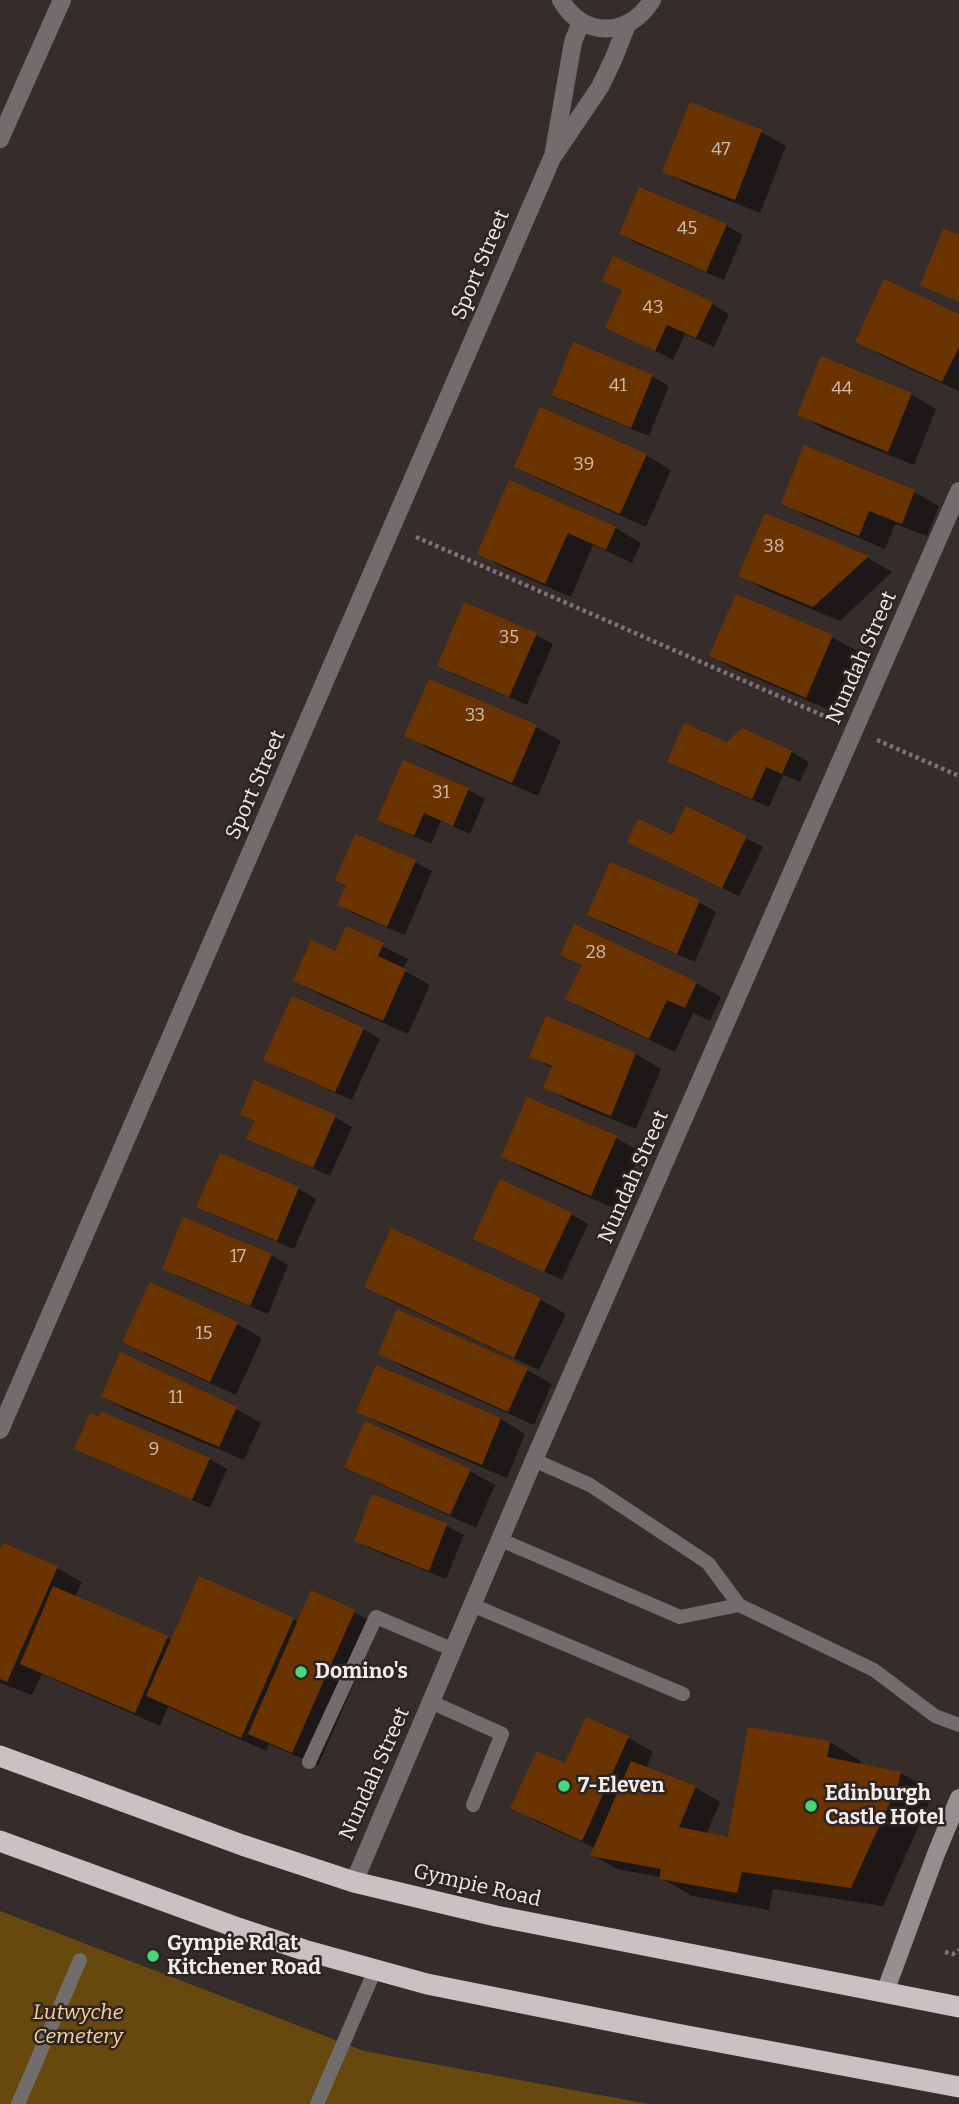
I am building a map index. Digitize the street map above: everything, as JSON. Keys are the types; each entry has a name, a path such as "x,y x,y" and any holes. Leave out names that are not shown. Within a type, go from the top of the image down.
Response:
{"highway":[{"name":"Gympie Road","path":"0,1756 242,1845 354,1882 496,1916 959,2007"},
{"path":"0,1842 238,1928 375,1970 484,1996 959,2087"}],"street":[{"path":"0,139 62,0"},
{"path":"557,1 581,22 596,28 612,29 627,25 642,15 652,0"},
{"name":"Sport Street","path":"552,158 573,42 581,22"},
{"name":"Sport Street","path":"0,1430 552,158 600,87 627,25"},
{"name":"Nundah Street","path":"354,1882 534,1460 959,491"},
{"path":"885,1993 959,1798"}],"lane":[{"path":"534,1460 590,1485 708,1563 739,1605 874,1670 935,1716 959,1726"},
{"path":"501,1539 680,1617 739,1605"},
{"path":"472,1605 683,1694"},
{"path":"309,1762 376,1617 454,1650"},
{"path":"431,1702 502,1734 473,1805"},
{"path":"18,2104 80,1960"},
{"path":"317,2104 375,1970"}],"path":[{"path":"392,527 959,776"},
{"path":"945,1952 953,1954 959,1950"}],"green space":[{"name":"Lutwyche Cemetery","path":"0,1911 364,2051 648,2104 0,2104"}],"building":[{"path":"690,102 762,130 735,200 662,172"},
{"path":"639,187 727,224 706,272 619,234"},
{"path":"943,229 959,235 959,302 920,285"},
{"path":"613,256 713,302 696,338 667,325 655,351 605,328 622,290 602,281"},
{"path":"884,279 959,314 959,347 942,382 855,342"},
{"path":"573,342 653,375 631,428 552,395"},
{"path":"821,356 912,393 888,452 797,415"},
{"path":"540,407 647,454 620,514 514,467"},
{"path":"804,445 915,490 902,524 869,511 859,536 781,504"},
{"path":"509,480 616,527 606,550 568,533 545,584 477,554"},
{"path":"765,513 869,556 813,607 738,576"},
{"path":"736,594 833,635 806,698 709,656"},
{"path":"464,602 537,633 509,697 437,666"},
{"path":"429,679 537,725 512,783 404,736"},
{"path":"684,723 727,742 742,728 792,751 782,774 766,767 752,799 667,762"},
{"path":"403,760 469,788 453,826 424,813 414,836 377,820"},
{"path":"686,806 747,836 722,888 627,842 638,819 672,835"},
{"path":"355,834 416,860 387,927 337,905 346,885 335,880"},
{"path":"610,862 700,900 677,954 587,915"},
{"path":"574,924 697,982 685,1008 667,1000 649,1039 565,999 582,965 560,955"},
{"path":"346,926 384,943 378,956 406,969 383,1021 293,981 311,940 335,951"},
{"path":"292,996 364,1028 335,1092 263,1060"},
{"path":"546,1016 636,1053 611,1116 543,1088 552,1066 529,1057"},
{"path":"254,1080 336,1115 313,1168 246,1139 255,1121 240,1115"},
{"path":"527,1097 617,1136 591,1196 501,1157"},
{"path":"220,1153 299,1187 277,1241 196,1207"},
{"path":"500,1179 572,1213 544,1272 473,1239"},
{"path":"183,1217 272,1254 250,1306 162,1269"},
{"path":"391,1228 541,1298 514,1358 364,1287"},
{"path":"150,1282 238,1322 210,1382 122,1342"},
{"path":"397,1309 528,1368 508,1412 378,1354"},
{"path":"120,1352 237,1407 219,1447 101,1397"},
{"path":"376,1365 501,1418 482,1465 356,1412"},
{"path":"102,1412 210,1458 192,1500 74,1449 90,1413 99,1417"},
{"path":"365,1421 471,1469 450,1515 344,1467"},
{"path":"372,1494 447,1524 429,1571 354,1541"},
{"path":"3,1543 58,1566 7,1682 0,1679 0,1549"},
{"path":"199,1576 294,1618 241,1738 146,1696"},
{"path":"53,1586 168,1636 135,1713 20,1664"},
{"name":"Domino's","path":"311,1590 355,1610 292,1753 248,1734"},
{"name":"7-Eleven","path":"586,1717 629,1736 582,1841 510,1808 537,1751 565,1763"},
{"name":"Edinburgh Castle Hotel","path":"748,1727 830,1741 827,1757 901,1772 898,1785 851,1888 742,1872 737,1893 659,1879 661,1869 590,1856 631,1761 696,1786 679,1827 728,1837"}],"place":[{"name":"Domino's","path":"301,1672"},
{"name":"7-Eleven","path":"564,1786"},
{"name":"Edinburgh Castle Hotel","path":"811,1806"},
{"name":"Gympie Rd at Kitchener Road","path":"153,1956"}]}
